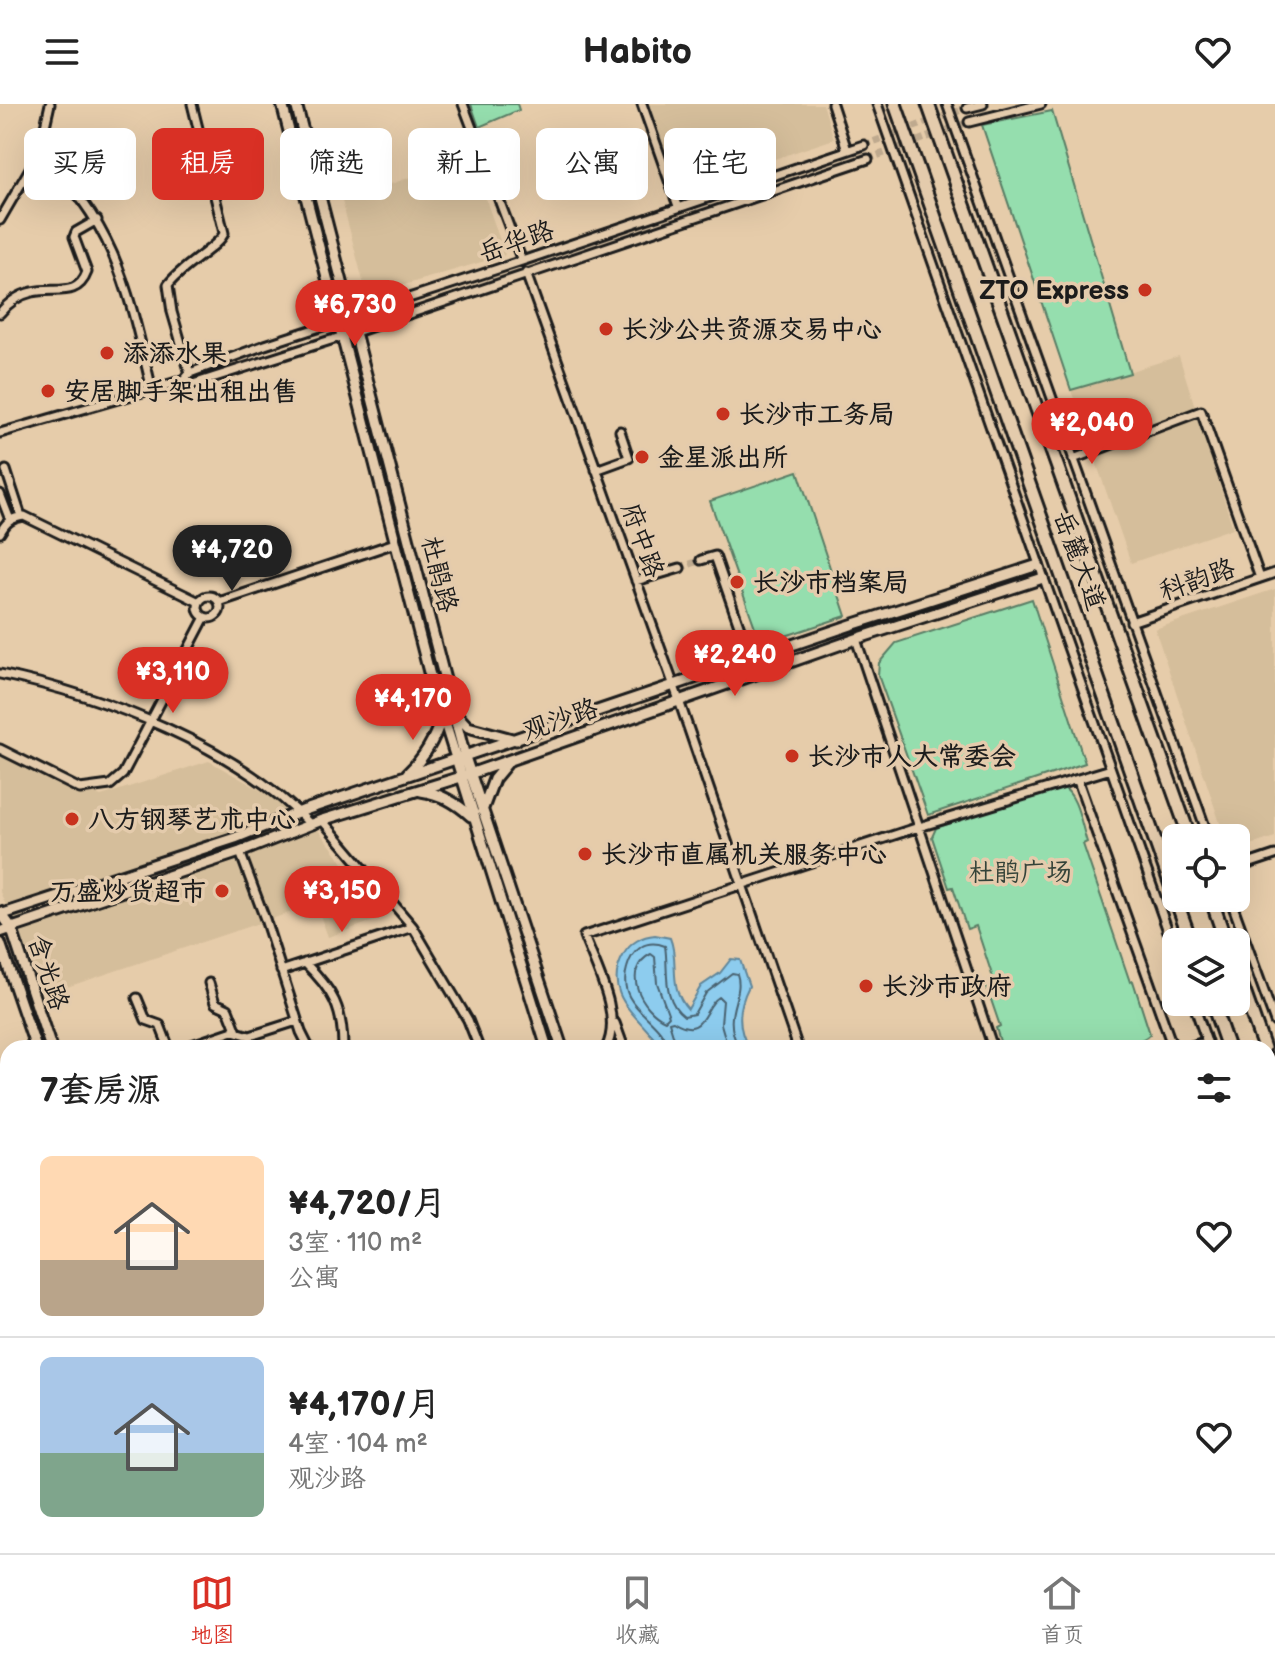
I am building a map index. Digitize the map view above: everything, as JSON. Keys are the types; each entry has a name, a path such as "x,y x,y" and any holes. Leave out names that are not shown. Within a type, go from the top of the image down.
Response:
{"highway":[{"name":"岳麓大道","path":"895,104 1186,928"},
{"name":"岳麓大道","path":"928,104 1185,824"},
{"path":"1250,1009 1261,1040"},
{"path":"1217,1016 1225,1040"}],"main road":[{"name":"杜鹃路","path":"282,104 442,717 460,759 473,818 544,1040"},
{"name":"杜鹃路","path":"296,104 451,706 460,759"},
{"name":"观沙路","path":"1,913 235,838 300,813 1038,565"},
{"name":"观沙路","path":"0,932 240,852 310,824 465,775 856,639 1043,578"},
{"path":"451,706 468,727 516,740"},
{"path":"403,778 422,761 436,736 442,717"},
{"path":"482,811 494,779 511,759"},
{"name":"杜鹃路","path":"465,775 482,811 559,1040"},
{"path":"417,791 436,793 457,804 473,818"},
{"name":"含光路","path":"1,913 11,927 48,1040"},
{"name":"含光路","path":"0,943 33,1040"}],"street":[{"path":"45,128 50,104"},
{"path":"192,104 224,233 221,242 205,250 168,285 172,312 193,384"},
{"path":"463,104 522,261"},
{"path":"642,104 678,206"},
{"path":"832,104 847,150"},
{"path":"877,104 1167,928"},
{"path":"947,104 1204,824"},
{"path":"967,108 983,104"},
{"path":"969,122 1041,104"},
{"name":"岳华路","path":"184,380 190,373 351,316 864,145"},
{"name":"岳华路","path":"193,384 868,159"},
{"path":"0,220 24,179"},
{"path":"82,200 106,237 134,312 152,390"},
{"path":"0,313 18,297 32,292 69,291 81,284 87,272 74,237 76,232 97,220"},
{"name":"府中路","path":"526,273 679,700 795,1040"},
{"path":"0,433 184,380 193,384"},
{"path":"1073,459 1201,411 1260,578"},
{"path":"596,470 629,458 620,431"},
{"path":"6,470 21,516"},
{"path":"0,494 10,520"},
{"path":"0,533 10,520 21,516 199,602"},
{"path":"219,602 395,543"},
{"path":"701,560 715,556 751,660"},
{"path":"636,581 680,568"},
{"name":"科韵路","path":"1131,622 1275,573"},
{"path":"206,596 213,596 219,602 218,614 212,618 199,613 199,602 206,596"},
{"path":"0,749 80,789 110,785 123,774 205,617"},
{"path":"856,639 990,1040"},
{"path":"0,674 96,699 150,721 246,771 310,824"},
{"path":"621,1040 584,936 919,827 1111,769"},
{"path":"1078,781 1170,1040"},
{"path":"322,820 413,927 468,1020 476,1040"},
{"path":"240,852 305,1040"},
{"path":"1250,863 1275,855"},
{"path":"1235,912 1275,1022"},
{"path":"281,971 413,927"},
{"path":"305,963 327,986 337,1004 343,1040"},
{"path":"209,983 215,1003 228,1009 237,1032"},
{"path":"137,998 146,1020 160,1025 166,1040"},
{"path":"1198,1016 1206,1040"},
{"path":"610,1040 613,1017"},
{"path":"208,1040 233,1031 250,1036 297,1021"}],"shaded area":[{"path":"646,104 823,104 834,139 776,159 776,128 664,128 664,155"},
{"path":"408,178 408,200 486,200 505,255 367,296 342,201 392,200 392,184"},
{"path":"1179,356 1233,528 1131,563 1071,390"},
{"path":"1275,589 1275,837 1250,845 1250,824 1220,824 1155,629"},
{"path":"0,756 101,796 209,761 267,794 318,830 379,919 328,937 316,904 46,994 0,892"}],"green space":[{"path":"471,104 517,104 519,110 479,127"},
{"path":"1052,111 1130,373 1071,390 982,125"},
{"path":"798,471 846,616 761,644 710,501"},
{"path":"1032,599 1085,763 928,815 878,675 879,663 896,643"},
{"name":"杜鹃广场","path":"1061,786 1067,790 1078,811 1087,842 1083,844 1150,1034 1141,1040 1000,1040 996,1028 1000,1026 986,985 994,981 976,926 967,929 953,887 949,888 932,837 936,828"}],"water":[{"path":"646,937 670,938 678,992 688,1009 701,986 720,973 731,959 740,960 749,986 740,1017 746,1040 655,1040 626,1006 617,983 624,954"}],"tunnel":[{"path":"864,145 967,108"},
{"path":"868,159 969,122"},
{"path":"680,568 701,560"}],"place":[{"name":"ZTO Express","path":"1145,290"},
{"name":"长沙公共资源交易中心","path":"606,329"},
{"name":"添添水果","path":"107,353"},
{"name":"安居脚手架出租出售","path":"48,391"},
{"name":"长沙市工务局","path":"723,414"},
{"name":"金星派出所","path":"642,457"},
{"name":"长沙市档案局","path":"737,582"},
{"name":"长沙市人大常委会","path":"792,756"},
{"name":"八方钢琴艺术中心","path":"72,819"},
{"name":"长沙市直属机关服务中心","path":"585,854"},
{"name":"万盛炒货超市","path":"222,891"},
{"name":"长沙市政府","path":"866,986"}]}
